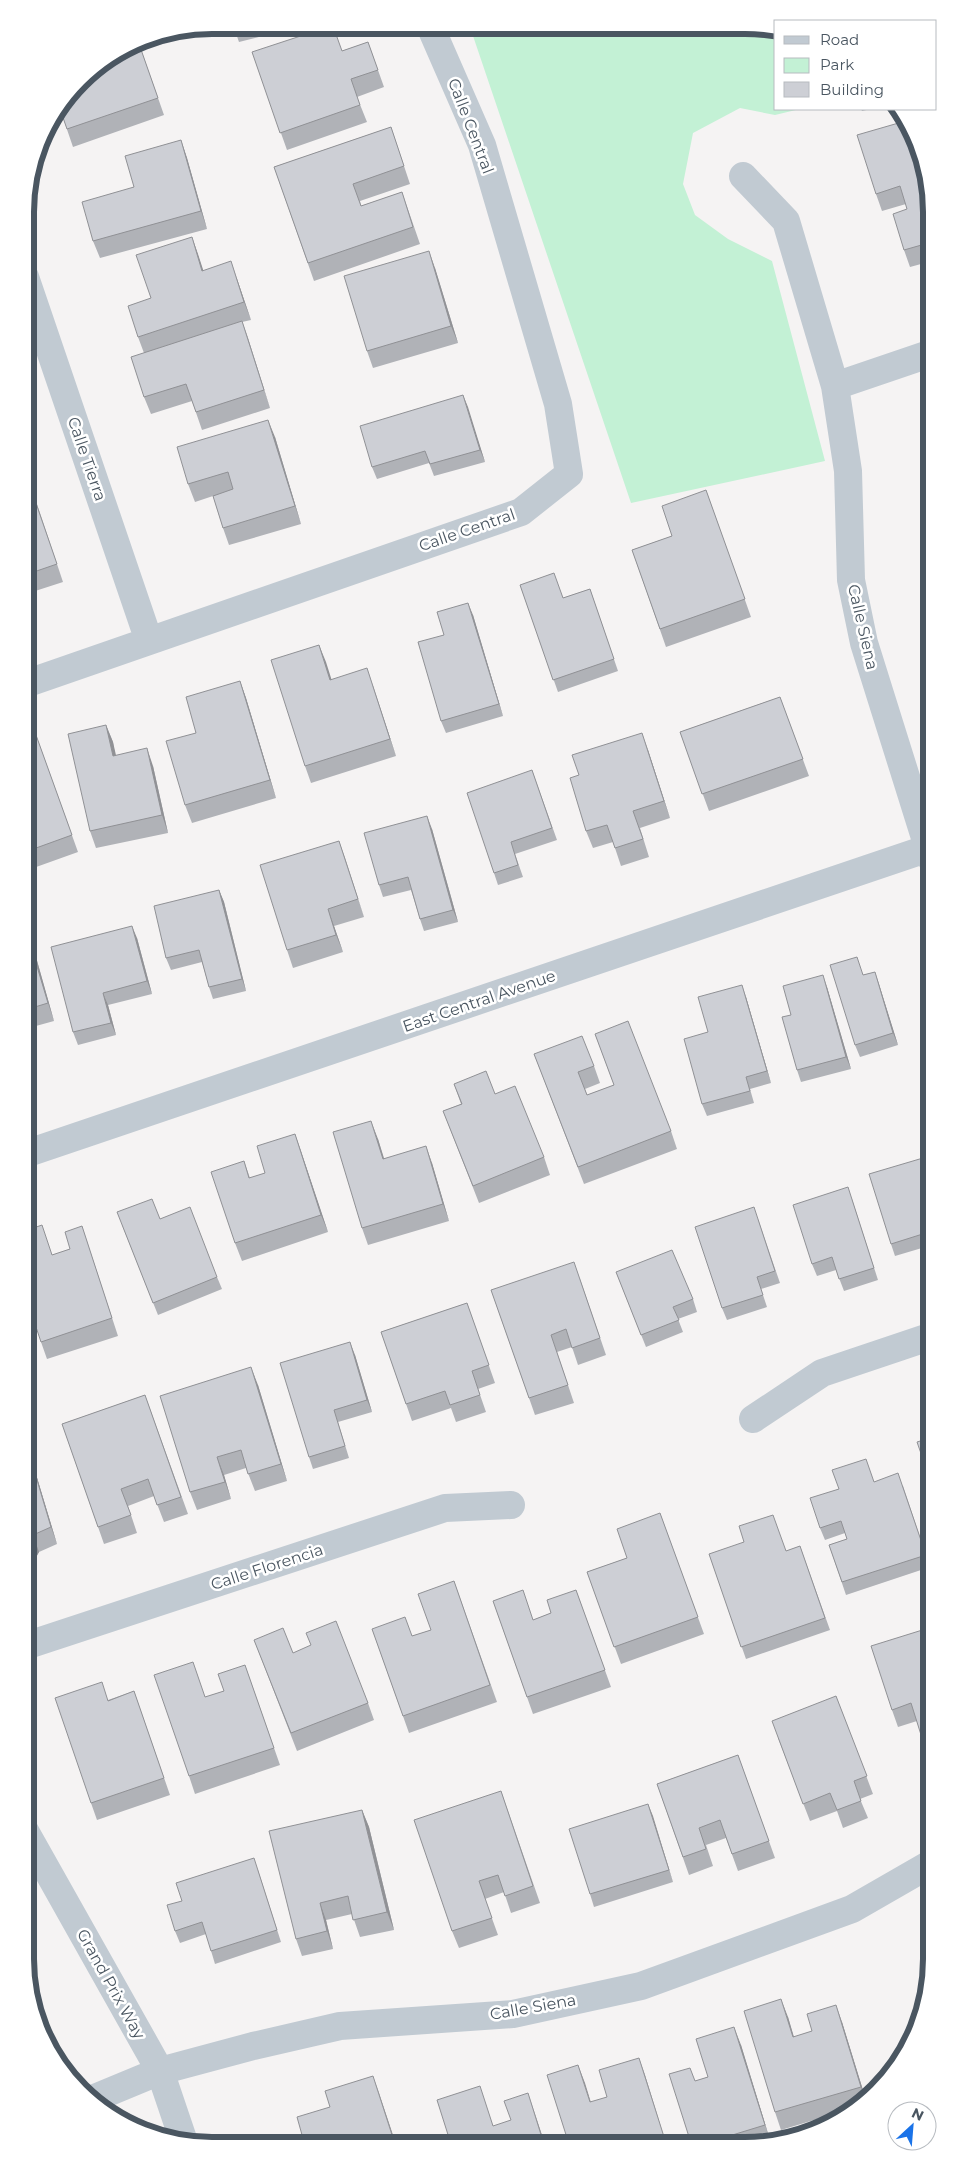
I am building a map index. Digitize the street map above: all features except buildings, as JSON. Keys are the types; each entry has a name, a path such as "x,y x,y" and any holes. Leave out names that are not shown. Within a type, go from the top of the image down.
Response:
{"street":[{"name":"Calle Central","path":"34,681 521,512 569,474 558,404 482,145 433,34"},
{"name":"Calle Siena","path":"743,176 786,222 835,386 848,471 851,580 854,598 864,643 923,827"},
{"name":"Calle Tierra","path":"34,303 149,641"},
{"path":"835,386 923,356"},
{"name":"East Central Avenue","path":"34,1151 923,855"},
{"path":"753,1419 822,1372 923,1339"},
{"name":"Calle Florencia","path":"34,1643 444,1508 511,1504"},
{"name":"Grand Prix Way","path":"34,1847 160,2071 182,2135"},
{"name":"Calle Siena","path":"98,2096 160,2071 253,2046 340,2026 513,2014 641,1986 852,1909 923,1868"}],"green space":[{"path":"472,34 757,34 774,36 774,110 796,110 775,115 740,108 693,133 683,184 695,215 728,239 772,261 825,461 631,503"}]}
